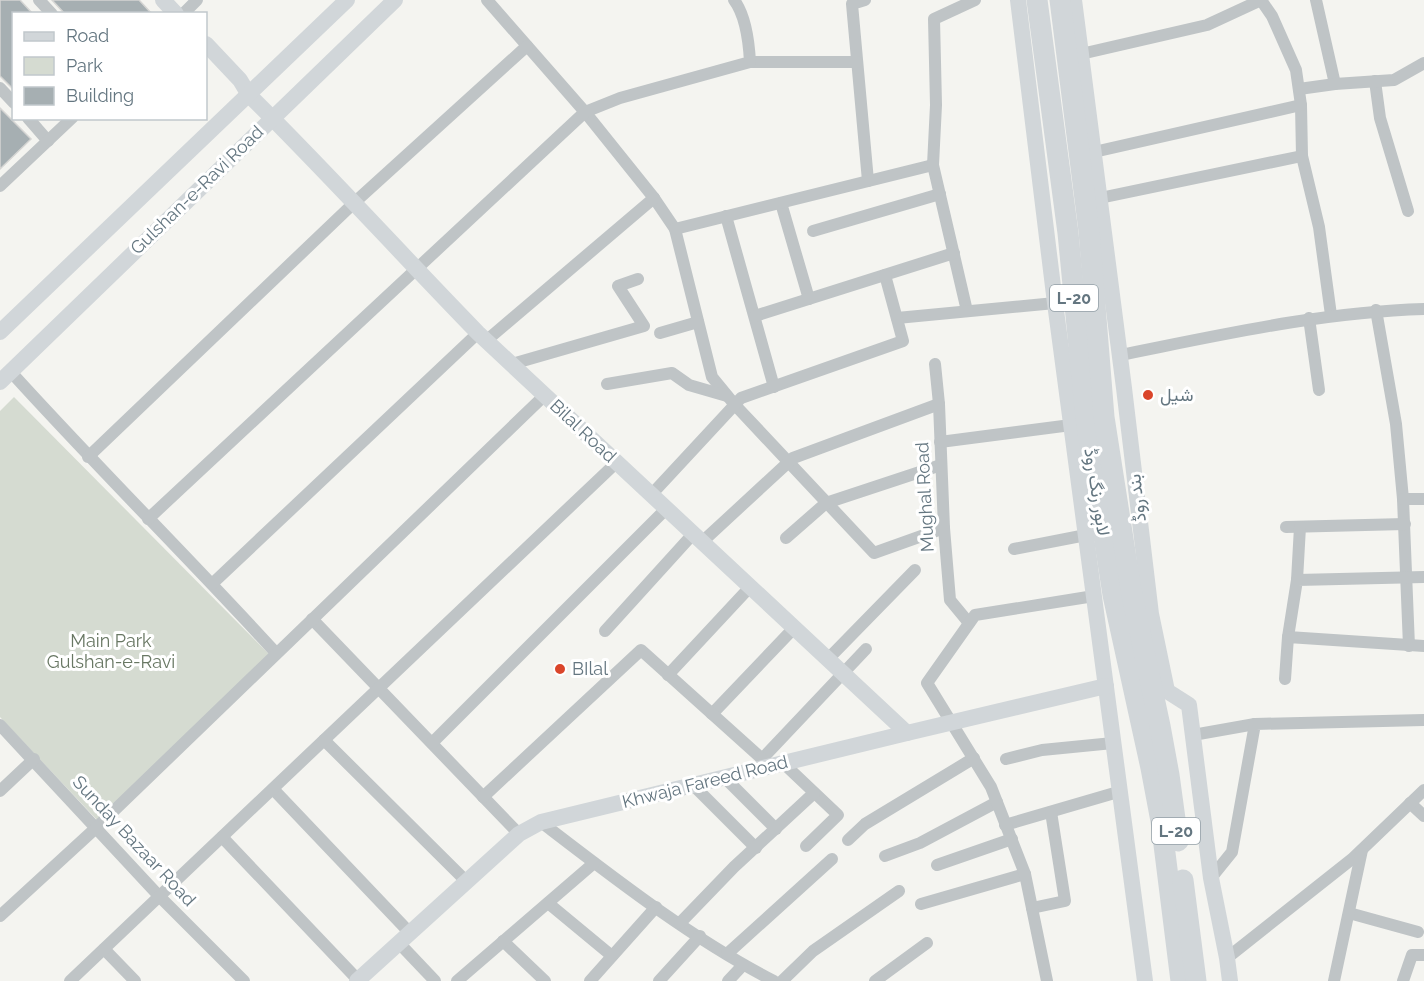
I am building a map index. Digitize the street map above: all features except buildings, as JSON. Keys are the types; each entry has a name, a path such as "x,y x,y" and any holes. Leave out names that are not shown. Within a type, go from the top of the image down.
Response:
{"highway":[{"name":"لاہور رنگ روڈ","path":"1037,0 1068,233 1086,419 1113,594 1161,821 1181,981"},
{"name":"لاہور رنگ روڈ","path":"1060,0 1089,231 1104,417 1113,594 1150,683 1169,775 1196,981"}],"main road":[{"path":"163,0 174,12"},
{"name":"Gulshan-e-Ravi Road","path":"0,332 347,0"},
{"name":"Gulshan-e-Ravi Road","path":"4,372 395,0"},
{"path":"1018,0 1086,535 1113,594 1106,686 1145,981"},
{"name":"بند روڈ","path":"1074,0 1151,614 1167,691 1189,705 1211,878 1230,981"},
{"name":"Bilal Road","path":"207,45 240,80 249,95 483,336 616,463 907,733"},
{"name":"Khwaja Fareed Road","path":"358,980 519,834 541,822 693,785 771,763 1106,686"}],"street":[{"path":"39,0 50,12"},
{"path":"185,12 197,0"},
{"path":"487,0 585,112 675,228 712,377 731,401 873,553 944,528"},
{"path":"734,0 739,6 749,46 750,62"},
{"path":"865,0 852,4 868,181"},
{"path":"1081,54 1207,25 1261,0 1272,16 1296,70 1301,105 1302,156 1319,227 1331,315"},
{"path":"1316,0 1335,84"},
{"path":"967,311 933,165 936,105 934,19 969,1"},
{"path":"88,457 355,202 527,46"},
{"path":"148,519 585,112 620,98 750,62 858,62"},
{"path":"1299,89 1394,80 1412,72 1424,63"},
{"path":"1375,81 1380,117 1408,210"},
{"path":"0,88 12,101"},
{"path":"1094,152 1301,105"},
{"path":"30,120 48,141"},
{"path":"0,186 70,120"},
{"path":"1100,198 1302,156"},
{"path":"675,228 933,165"},
{"path":"813,231 940,194"},
{"path":"213,584 483,336 654,198"},
{"path":"781,202 810,299"},
{"path":"726,216 774,387"},
{"path":"754,316 954,253"},
{"path":"607,384 672,372 689,385 731,401 903,341 885,275"},
{"path":"512,364 644,326 618,286 638,279"},
{"path":"897,318 1055,303"},
{"path":"1120,355 1309,318 1376,310 1424,309"},
{"path":"1376,310 1396,424 1405,524 1409,646"},
{"path":"1309,318 1319,390"},
{"path":"660,333 699,322"},
{"name":"Mughal Road","path":"935,364 950,600 969,622"},
{"path":"4,372 213,584 276,652"},
{"path":"0,916 97,827 544,395"},
{"path":"651,495 731,401"},
{"path":"605,631 697,538 793,458 939,404"},
{"path":"940,442 1071,424"},
{"path":"70,981 616,463"},
{"path":"786,538 826,503 941,465"},
{"path":"1403,499 1424,499"},
{"path":"432,743 666,509"},
{"path":"1286,527 1405,524"},
{"path":"1285,679 1288,638 1297,580 1300,527"},
{"path":"1014,549 1086,535"},
{"path":"828,659 915,570"},
{"path":"1297,580 1424,577"},
{"path":"668,675 750,587"},
{"path":"1047,981 1025,874 1012,839 991,787 927,683 975,615 1113,594"},
{"path":"312,619 519,834"},
{"path":"712,714 794,628"},
{"path":"1288,638 1424,646"},
{"path":"771,763 866,649"},
{"path":"483,797 641,650 712,714 771,763 814,793 838,815 806,846"},
{"path":"1192,735 1255,724 1424,720"},
{"path":"1211,878 1232,852 1255,724"},
{"name":"Sunday Bazaar Road","path":"0,725 159,896 244,981"},
{"path":"324,740 466,882"},
{"path":"1006,759 1042,750 1113,743"},
{"path":"849,840 865,824 974,758"},
{"path":"0,791 33,759"},
{"path":"724,777 776,829"},
{"path":"693,785 756,848"},
{"path":"273,789 405,938 435,981"},
{"path":"1227,958 1363,849 1424,790"},
{"path":"1005,825 1119,792"},
{"path":"680,923 734,867 814,793"},
{"path":"885,856 920,843 997,802"},
{"path":"1410,803 1424,816"},
{"path":"1032,908 1065,901 1050,812"},
{"path":"541,822 656,907 743,965 774,981"},
{"path":"222,837 358,980"},
{"path":"937,865 1012,839"},
{"path":"1334,981 1363,849"},
{"path":"727,954 832,859"},
{"path":"458,981 594,863"},
{"path":"921,904 1025,874"},
{"path":"782,981 813,951 899,891"},
{"path":"548,903 612,956"},
{"path":"590,981 656,907"},
{"path":"1349,913 1418,932"},
{"path":"659,981 700,936"},
{"path":"503,941 546,981"},
{"path":"875,981 927,943"},
{"path":"104,949 135,981"},
{"path":"1403,981 1412,955 1424,956"},
{"path":"728,981 743,965"}],"green space":[{"name":"Main Park Gulshan-e-Ravi","path":"14,397 269,654 98,821 0,717 0,411"}],"place":[{"name":"شیل","path":"1148,395"},
{"name":"BIlal","path":"560,669"}]}
